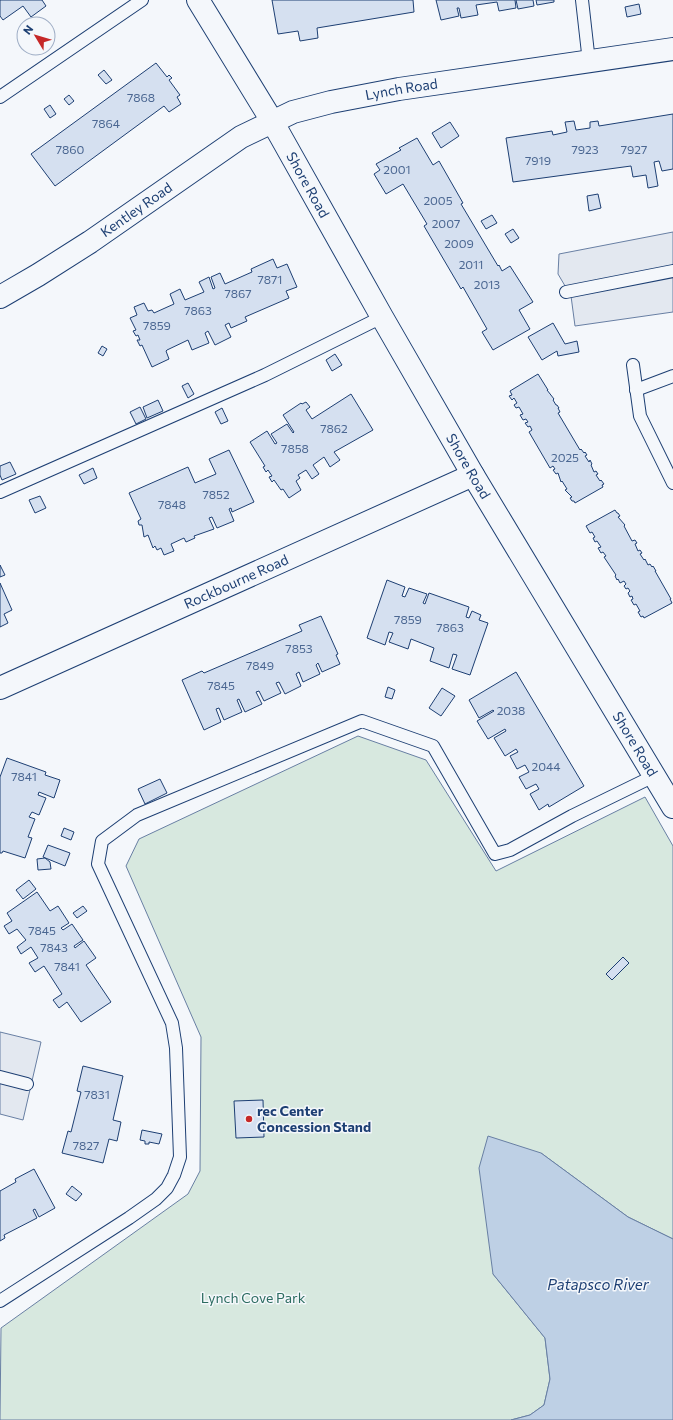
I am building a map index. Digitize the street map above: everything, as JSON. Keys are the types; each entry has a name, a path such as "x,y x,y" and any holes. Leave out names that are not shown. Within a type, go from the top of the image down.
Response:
{"street":[{"path":"198,0 272,120"},
{"name":"Lynch Road","path":"272,120 318,105 399,89 673,49"},
{"name":"Kentley Road","path":"0,297 90,242 241,137 272,120"},
{"name":"Shore Road","path":"272,120 382,317 473,475 673,808"},
{"name":"Rockbourne Road","path":"0,688 473,475"}],"lane":[{"path":"0,97 142,0"},
{"path":"582,0 589,62"},
{"path":"566,292 673,271"},
{"path":"0,492 266,375 382,317"},
{"path":"633,365 640,416 673,483"},
{"path":"636,390 673,376"},
{"path":"0,1300 129,1218 156,1199 167,1188 174,1175 180,1157 176,1048 172,1023 98,864 102,841 137,815 362,721 433,746 496,854 510,850 572,816 654,776"},
{"path":"0,1077 27,1084"}],"green space":[{"name":"Lynch Cove Park","path":"358,736 426,760 496,871 645,797 673,846 673,1239 628,1217 541,1153 493,1274 545,1338 550,1379 544,1405 530,1415 511,1420 0,1420 1,1328 188,1194 200,1171 201,1037 126,866 139,839"}],"shaded area":[{"path":"673,232 673,312 575,326 571,296 558,274 559,254"},
{"path":"0,1032 41,1042 23,1120 0,1114"}],"water":[{"name":"Patapsco River","path":"488,1136 541,1153 628,1217 673,1239 673,1420 511,1420 530,1415 544,1405 550,1379 545,1338 493,1274 479,1168"}],"building":[{"path":"0,0 42,0 46,6 32,16 30,16 23,6 3,20 0,16"},
{"path":"272,0 413,0 414,12 317,28 318,38 300,41 298,31 278,34"},
{"path":"436,0 515,0 516,8 499,11 497,2 476,5 478,15 461,18 459,8 457,8 459,16 441,20"},
{"path":"516,0 533,0 534,6 518,9"},
{"path":"536,0 554,0 554,2 537,5"},
{"path":"639,4 641,14 627,17 625,7"},
{"path":"156,63 167,77 169,75 172,78 169,80 180,95 177,97 181,104 169,112 164,106 55,186 31,154"},
{"path":"104,70 112,80 106,84 98,75"},
{"path":"69,95 74,101 69,105 64,99"},
{"path":"50,105 56,114 50,118 44,109"},
{"path":"673,114 673,169 662,171 659,161 654,162 658,186 648,188 646,175 633,177 631,166 513,182 506,138 552,131 553,135 567,132 565,122 574,121 576,130 590,128 590,122 598,121 599,126"},
{"path":"450,122 459,136 441,148 432,133"},
{"path":"417,138 433,165 439,161 463,203 461,204 498,266 499,265 502,271 510,266 533,302 519,310 530,329 493,350 482,332 487,329 463,287 461,289 424,226 427,224 403,184 386,194 374,174 380,170 376,164 401,150 399,148"},
{"path":"598,194 601,208 589,211 587,196"},
{"path":"492,215 497,223 486,229 481,221"},
{"path":"513,229 519,238 511,243 505,234"},
{"path":"273,259 277,268 287,264 297,287 286,291 289,298 245,317 247,321 231,328 229,323 225,325 231,337 215,345 208,331 205,333 209,343 192,350 188,340 167,350 169,359 152,367 142,345 140,346 137,340 140,340 138,335 136,336 133,331 136,330 130,318 137,315 134,307 144,303 148,311 152,310 154,313 174,304 170,294 180,289 185,300 204,292 199,282 209,277 213,289 215,288 211,277 220,273 225,284 252,272 251,269"},
{"path":"553,323 565,344 577,341 579,352 558,356 557,351 542,360 528,337"},
{"path":"102,346 107,349 103,356 98,353"},
{"path":"335,354 342,365 332,371 326,360"},
{"path":"538,374 559,408 560,412 558,413 580,450 581,449 584,453 585,452 587,455 585,456 589,462 590,460 594,472 596,471 598,474 596,475 604,484 602,485 603,487 575,503 570,498 572,497 565,490 567,489 562,481 561,482 558,473 556,474 553,470 555,469 553,466 550,468 529,432 532,430 530,426 528,427 525,423 528,422 526,419 523,420 520,415 523,414 519,407 516,408 514,405 517,403 514,398 512,400 509,396 512,395 510,391"},
{"path":"188,383 194,394 188,398 182,386"},
{"path":"351,394 373,430 334,452 340,460 330,467 324,457 313,465 319,474 312,479 306,470 298,475 300,478 296,481 301,490 289,498 274,480 272,482 269,477 272,476 268,470 266,472 263,467 265,466 250,442 267,431 275,444 277,443 271,434 287,424 293,433 294,432 283,415 301,403 306,402 310,407 306,410 312,419"},
{"path":"158,400 163,411 147,418 143,407"},
{"path":"140,407 146,419 136,424 130,412"},
{"path":"222,408 228,421 221,424 215,412"},
{"path":"229,450 254,502 232,512 231,508 229,509 234,521 217,528 212,517 209,518 214,529 194,536 195,538 186,542 184,538 171,544 174,551 164,555 161,548 157,550 155,546 153,548 148,535 144,537 142,525 139,525 138,521 141,519 129,493 188,467 195,483 216,474 209,459"},
{"path":"10,462 16,474 2,480 0,475 0,466"},
{"path":"93,468 97,478 84,484 79,475"},
{"path":"40,496 46,508 35,513 29,500"},
{"path":"615,510 620,516 618,517 625,525 624,526 632,541 635,540 637,543 635,544 638,551 640,550 642,553 640,554 648,565 650,564 652,567 653,566 671,599 672,603 644,618 643,616 641,617 638,612 640,611 636,604 634,605 631,600 633,599 632,596 630,597 628,593 630,591 624,586 626,584 624,581 620,583 618,579 617,580 616,575 604,557 606,556 603,552 601,553 598,548 601,547 597,541 595,542 593,538 595,537 592,532 590,533 586,526"},
{"path":"0,565 5,575 0,577"},
{"path":"387,580 405,587 402,596 405,597 409,588 427,594 423,603 425,604 429,593 469,607 466,617 469,618 472,611 481,615 479,620 488,623 470,675 452,669 457,655 453,654 449,668 430,661 434,648 411,639 408,649 389,642 393,633 389,632 385,645 367,638"},
{"path":"0,583 12,610 4,614 8,623 0,627"},
{"path":"321,616 338,654 336,655 340,664 322,672 318,663 316,665 320,674 303,682 299,672 296,674 301,686 285,694 279,682 276,683 281,693 264,701 259,691 256,692 262,704 245,712 239,699 237,700 242,712 224,720 219,708 216,709 221,722 204,730 182,680 202,671 204,673 302,631 299,625"},
{"path":"516,672 584,786 549,807 548,804 539,810 530,794 539,789 536,784 526,789 519,777 529,772 525,765 517,769 510,756 518,752 516,749 505,756 494,738 506,731 505,729 488,739 477,721 494,711 493,710 479,718 469,700"},
{"path":"388,687 395,690 392,699 385,697"},
{"path":"442,688 455,696 441,716 429,708"},
{"path":"7,758 46,772 45,775 60,780 54,798 39,792 38,795 46,798 39,815 32,812 29,817 35,819 28,837 32,838 25,858 3,851 0,853 0,777"},
{"path":"160,779 167,793 145,804 138,789"},
{"path":"64,828 74,832 71,840 61,836"},
{"path":"48,845 70,853 65,866 43,857"},
{"path":"45,858 50,862 51,869 38,870 37,859"},
{"path":"29,880 36,889 23,899 16,890"},
{"path":"37,892 50,911 58,906 69,923 61,928 63,930 72,924 83,940 74,946 75,948 84,941 96,958 86,965 111,1002 81,1022 67,1002 59,1008 53,1000 62,994 44,966 35,972 29,963 38,958 31,947 21,954 17,947 26,940 17,929 9,934 4,926 12,921 7,913"},
{"path":"83,906 87,911 77,918 73,913"},
{"path":"623,957 629,963 612,980 606,974"},
{"path":"83,1066 123,1076 113,1120 121,1122 117,1141 109,1139 103,1163 62,1153 68,1131 71,1132 81,1092 77,1091"},
{"name":"rec Center Concession Stand","path":"263,1100 264,1137 236,1138 234,1101"},
{"path":"142,1130 162,1134 159,1144 149,1142 149,1144 145,1144 145,1141 140,1140"},
{"path":"34,1169 55,1208 39,1217 35,1209 33,1210 37,1218 4,1235 5,1238 0,1241 0,1191 16,1182 15,1179"},
{"path":"72,1186 82,1194 76,1201 66,1194"}],"place":[{"name":"rec Center Concession Stand","path":"249,1119"}]}
